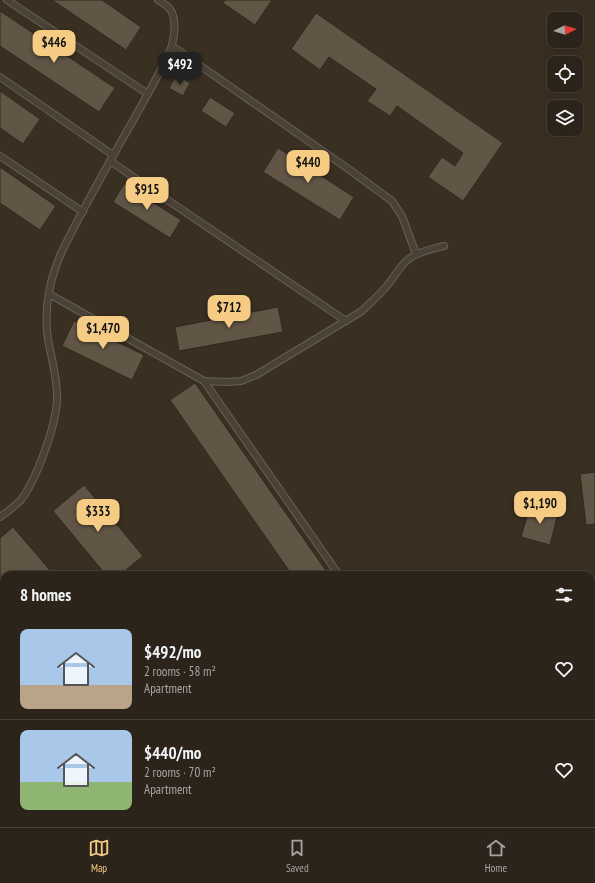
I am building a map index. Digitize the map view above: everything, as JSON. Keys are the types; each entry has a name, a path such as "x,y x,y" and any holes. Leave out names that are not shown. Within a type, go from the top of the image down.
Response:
{"lane":[{"path":"7,0 148,94"},
{"path":"0,517 19,502 26,493 53,427 57,397 46,325 49,294 57,265 65,246 111,158 148,94 172,46 174,35 174,17 169,8 158,0"},
{"path":"172,46 392,201 402,216 416,254"},
{"path":"0,77 111,158 346,321"},
{"path":"0,156 83,212"},
{"path":"204,381 241,381 256,375 362,310 377,297 409,258 422,251 444,246"},
{"path":"49,294 204,381 336,571"}],"building":[{"path":"52,0 102,0 141,27 126,50"},
{"path":"225,0 272,0 255,25 223,3"},
{"path":"0,11 115,88 99,112 0,46"},
{"path":"316,13 503,143 463,201 428,177 442,157 455,166 463,153 397,106 390,116 367,101 376,89 329,57 320,70 291,49"},
{"path":"177,75 190,83 183,96 169,88"},
{"path":"0,91 40,119 23,144 0,128"},
{"path":"210,97 235,113 226,127 201,111"},
{"path":"278,148 354,197 340,220 263,172"},
{"path":"0,167 56,206 40,230 0,203"},
{"path":"124,184 181,220 170,238 113,202"},
{"path":"278,307 283,332 179,351 175,327"},
{"path":"74,321 144,355 132,380 62,346"},
{"path":"195,383 326,571 289,571 170,400"},
{"path":"595,472 595,524 586,525 580,474"},
{"path":"84,485 143,556 125,571 103,571 53,511"},
{"path":"530,506 558,513 550,545 521,537"},
{"path":"13,527 51,571 0,571 0,538"}]}
